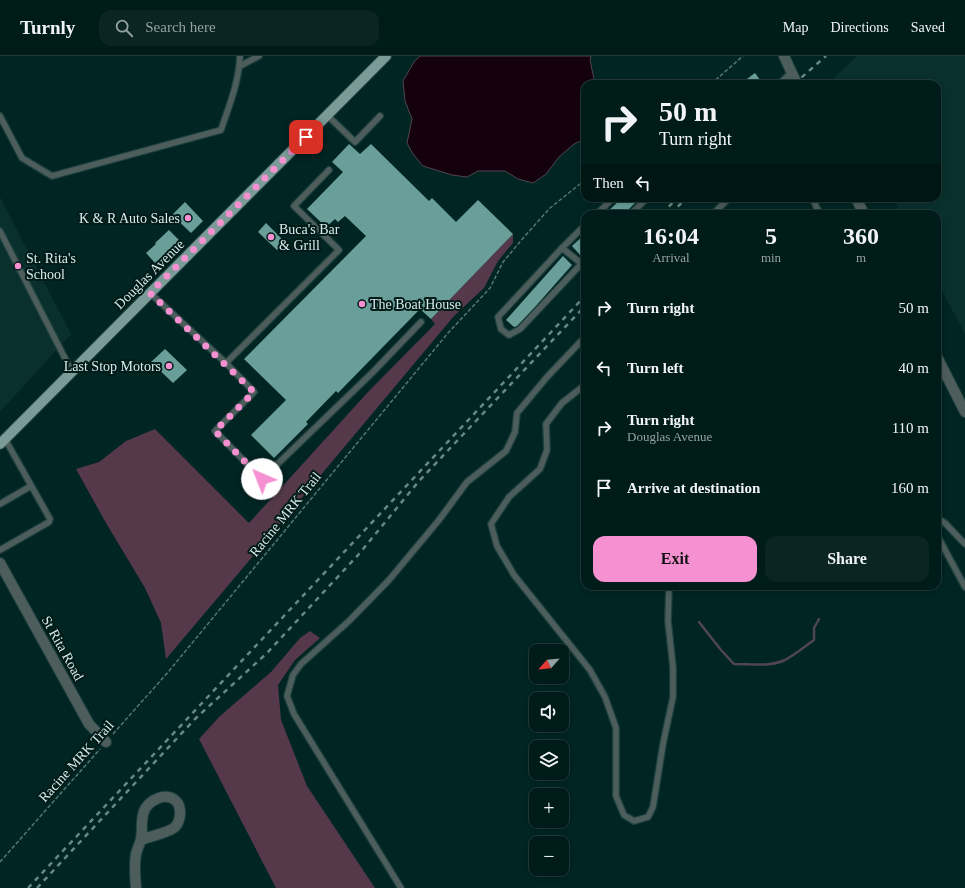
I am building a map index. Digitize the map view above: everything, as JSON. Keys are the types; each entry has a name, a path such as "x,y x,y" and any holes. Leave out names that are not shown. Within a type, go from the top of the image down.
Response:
{"main road":[{"name":"Douglas Avenue","path":"2,442 386,56"}],"street":[{"path":"784,56 795,80"},
{"path":"941,365 965,412"},
{"name":"St Rita Road","path":"0,563 89,724 106,742"},
{"path":"136,888 136,855 141,840 142,818 145,809 158,797 168,797 176,801 180,808 180,818 176,827 168,832 150,836 141,840"}],"lane":[{"path":"0,116 22,158 52,176 221,130 236,87 240,66 240,56"},
{"path":"240,66 259,56"},
{"path":"784,80 792,72"},
{"path":"327,115 355,142 380,116"},
{"path":"226,364 339,250 294,206 329,170"},
{"path":"601,210 609,202"},
{"path":"635,210 643,202"},
{"path":"717,210 724,202"},
{"path":"581,229 498,317 501,329 509,335 520,329 581,264"},
{"path":"0,231 72,372"},
{"path":"562,248 581,261"},
{"path":"150,293 254,392 215,431 262,479 372,373 421,322"},
{"path":"401,888 294,714 287,696 293,675 301,664 349,621 389,580 439,520 467,482 506,451 515,432 517,413 581,341"},
{"path":"581,388 562,403 546,424 547,450 540,469 509,498 491,524 496,546 514,575 590,670 605,697 616,728 616,796 624,815 634,821 648,817 653,807 663,744 673,697 673,667 668,621 669,590"},
{"path":"0,550 49,522 50,519 31,486 2,442"},
{"path":"0,504 31,486"},
{"path":"941,520 965,544"},
{"path":"941,542 965,587"}],"path":[{"path":"716,80 743,56"},
{"name":"Racine MRK Trail","path":"0,862 169,670 448,333 490,288 503,262 524,237 550,208 581,183"}],"shaded area":[{"path":"420,56 591,56 590,60 594,80 581,80 581,141 574,144 559,157 546,174 533,183 518,179 505,171 478,171 467,177 452,175 423,166 413,154 407,143 412,119 405,101 403,81 414,62"},
{"path":"857,56 965,56 965,334 941,289 941,210 899,210 895,202 941,202 941,80 832,80"},
{"name":"St. Rita's School","path":"0,197 71,334 0,412"},
{"path":"513,234 513,243 498,261 484,288 454,316 166,659 161,623 145,588 76,469 99,462 126,441 155,429 249,523 368,392 435,324 431,319"},
{"path":"310,631 320,638 295,660 278,685 281,720 307,786 375,888 276,888 199,739 220,716 271,672 300,638"}],"building":[{"path":"755,73 760,80 745,80"},
{"path":"349,144 360,154 371,144 429,201 432,198 456,222 478,200 513,234 431,319 420,309 338,393 336,391 306,422 308,424 274,458 251,435 286,400 244,359 366,236 345,216 338,222 335,219 326,227 307,209 343,172 332,162"},
{"name":"K & R Auto Sales","path":"185,202 203,221 191,233 172,215"},
{"path":"618,202 636,202 628,210 609,210"},
{"name":"Buca's Bar & Grill","path":"266,223 285,242 277,250 258,232"},
{"path":"169,230 182,243 168,256 166,255 155,263 146,253"},
{"path":"581,238 581,256 572,246"},
{"path":"563,256 572,265 535,307 517,326 514,327 506,320"},
{"name":"Last Stop Motors","path":"165,349 187,370 173,383 151,362"}],"waterway":[{"path":"699,622 734,664 760,665 773,664 785,660 814,640 814,628 819,619"}],"railway":[{"path":"799,80 826,56"},
{"path":"666,210 673,202"},
{"path":"675,210 682,202"},
{"path":"28,888 581,300"},
{"path":"37,888 195,719 267,653 359,554 419,481 581,310"}],"place":[{"name":"K & R Auto Sales","path":"188,218"},
{"name":"Buca's Bar & Grill","path":"271,237"},
{"name":"St. Rita's School","path":"18,266"},
{"name":"The Boat House","path":"362,304"},
{"name":"Last Stop Motors","path":"169,366"}],"route":[{"path":"262,479 215,431 254,392 150,293 306,137"}]}
